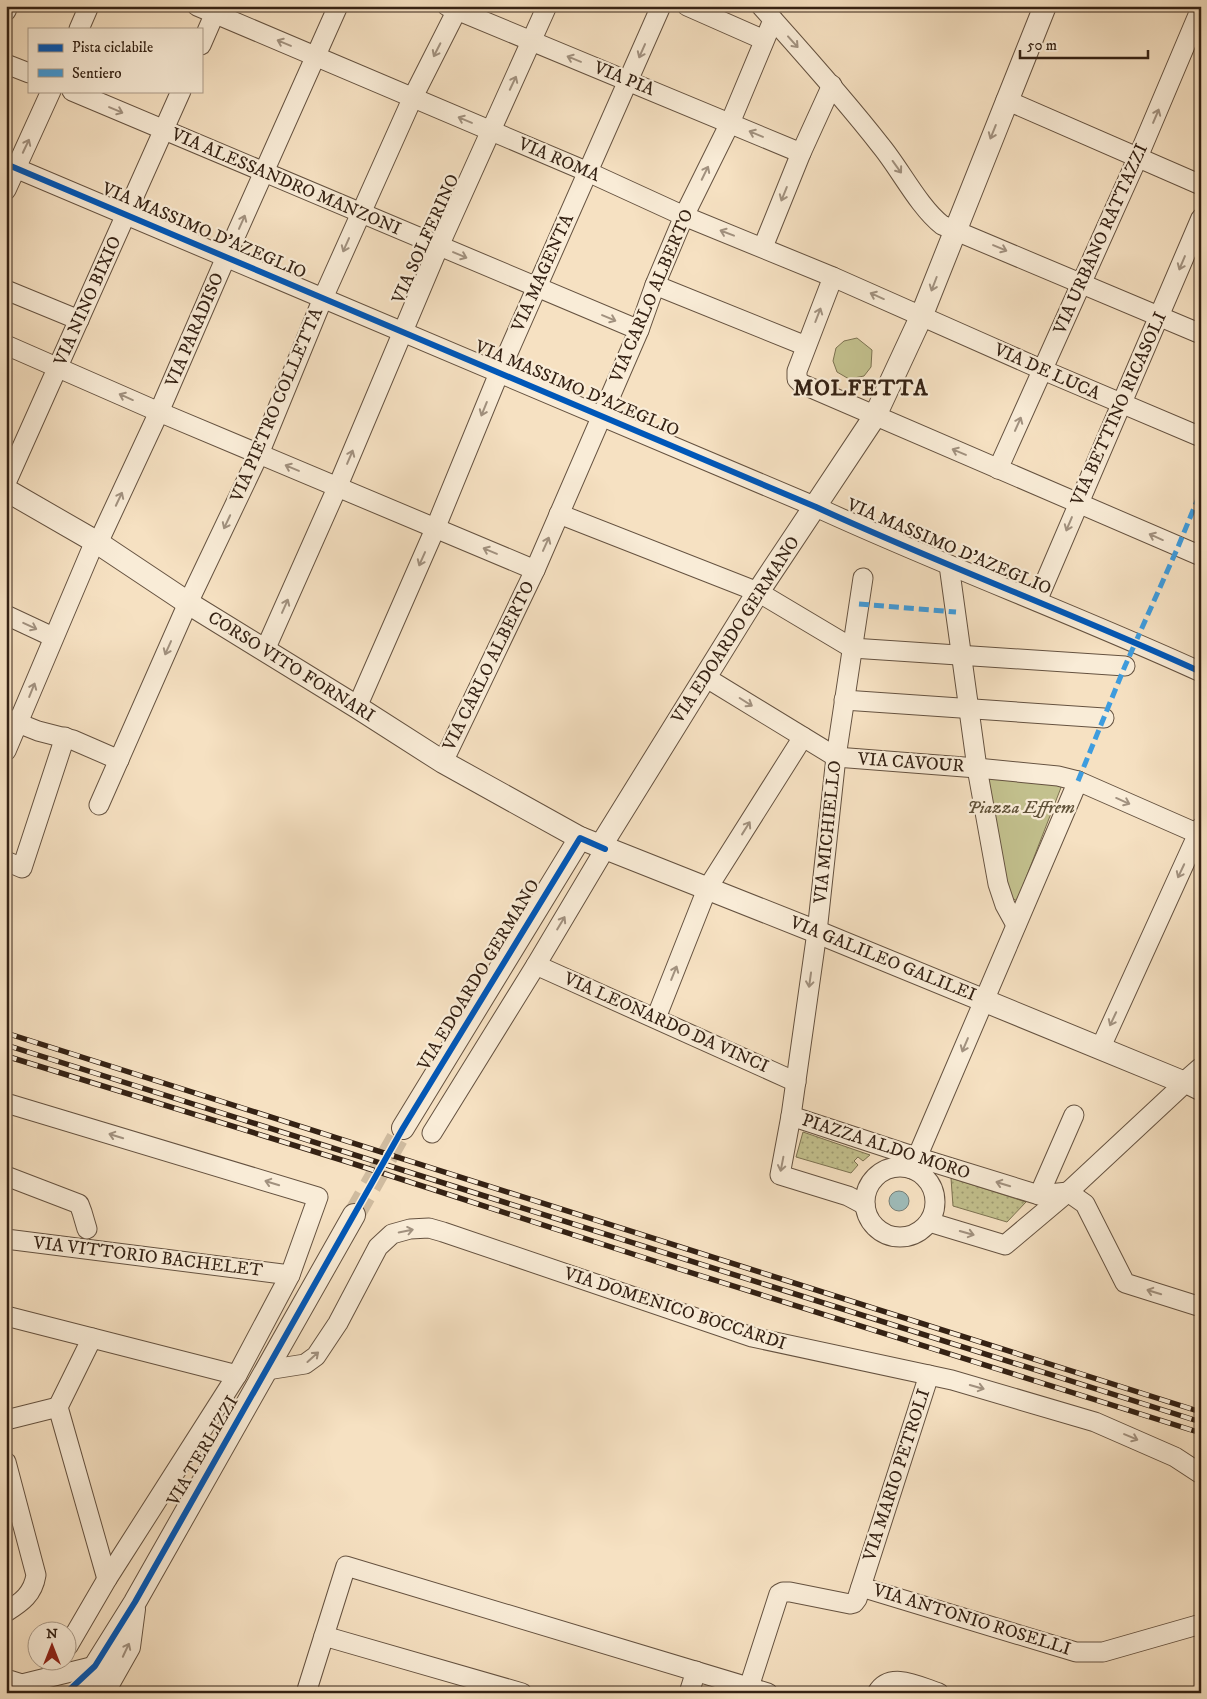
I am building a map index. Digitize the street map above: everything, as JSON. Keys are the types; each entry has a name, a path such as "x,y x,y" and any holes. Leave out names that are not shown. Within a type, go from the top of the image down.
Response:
{"street":[{"path":"6,11 8,6"},
{"path":"79,28 89,6"},
{"name":"VIA ROMA","path":"197,6 216,10 316,57 921,316"},
{"name":"VIA PARADISO","path":"6,751 12,721 54,637 159,412 338,6"},
{"name":"VIA SOLFERINO","path":"265,650 337,488 439,246 547,6"},
{"name":"VIA MAGENTA","path":"357,707 435,528 499,373 661,6"},
{"path":"687,6 764,40"},
{"name":"VIA EDOARDO GERMANO","path":"403,1128 595,845 758,592 875,416 921,316 1045,6"},
{"name":"VIA PIA","path":"454,8 801,153"},
{"name":"VIA PIETRO COLLETTA","path":"99,805 188,603 259,454 323,298 454,8"},
{"name":"VIA URBANO RATTAZZI","path":"998,469 1138,157 1201,8"},
{"path":"202,43 216,10"},
{"path":"766,13 832,85 882,147 923,204 942,225 1201,334"},
{"name":"VIA CARLO ALBERTO","path":"443,762 535,570 639,330 655,285 684,216 730,123 764,40 766,13"},
{"path":"6,64 28,73"},
{"path":"762,247 832,85"},
{"path":"6,190 11,166 51,92"},
{"name":"VIA ALESSANDRO MANZONI","path":"74,92 639,330"},
{"name":"VIA NINO BIXIO","path":"6,484 181,92"},
{"path":"1006,100 1201,184"},
{"name":"VIA MASSIMO D'AZEGLIO","path":"11,166 816,507 869,540 949,565 1135,642 1201,672"},
{"name":"VIA BETTINO RICASOLI","path":"1037,601 1201,218"},
{"path":"833,277 797,371 797,379 802,384 1201,556"},
{"path":"655,285 806,346"},
{"path":"6,290 79,320"},
{"name":"VIA DE LUCA","path":"921,316 1120,404 1201,437"},
{"path":"6,345 337,488 535,570"},
{"name":"CORSO VITO FORNARI","path":"6,490 97,542 188,603 443,762 595,845"},
{"path":"560,514 758,592 852,648 1125,666"},
{"path":"949,565 977,768 998,884 1016,925"},
{"name":"VIA MICHIELLO","path":"791,1116 817,932 836,758 864,578"},
{"path":"6,615 54,637"},
{"name":"VIA CAVOUR","path":"705,677 836,758 1058,776 1078,781 1200,832"},
{"path":"844,700 1104,718"},
{"path":"12,721 38,731 65,737 119,760"},
{"path":"14,865 65,737"},
{"path":"656,1018 707,889 803,737"},
{"path":"914,1163 1078,781"},
{"path":"1100,1049 1200,832"},
{"name":"VIA EDOARDO GERMANO","path":"432,1133 536,965 595,845"},
{"name":"VIA GALILEO GALILEI","path":"595,845 817,932 1100,1049 1196,1081"},
{"name":"VIA LEONARDO DA VINCI","path":"536,965 796,1082"},
{"path":"864,1205 874,1226 894,1236 910,1235 924,1228 929,1222 1005,1244 1196,1081"},
{"path":"6,1103 318,1197 290,1275 237,1375 107,1579 78,1629"},
{"path":"1039,1195 1074,1114"},
{"name":"PIAZZA ALDO MORO","path":"914,1163 893,1167 876,1176 868,1186 864,1205 848,1196 780,1175 791,1116 914,1163 1039,1195 1068,1192"},
{"name":"PIAZZA ALDO MORO","path":"914,1163 927,1180 934,1196 935,1205 929,1222"},
{"path":"6,1176 79,1204 86,1229"},
{"path":"1068,1192 1085,1204 1125,1283 1201,1306"},
{"name":"VIA TERLIZZI","path":"84,1693 95,1666 135,1602 354,1215"},
{"name":"VIA DOMENICO BOCCARDI","path":"267,1370 305,1364 316,1356 338,1322 378,1246 392,1234 429,1228 752,1337 952,1380 1095,1422 1175,1456 1201,1474"},
{"name":"VIA VITTORIO BACHELET","path":"6,1239 290,1275"},
{"path":"6,1316 237,1375"},
{"path":"92,1338 58,1406 107,1579"},
{"name":"VIA MARIO PETROLI","path":"857,1595 929,1375"},
{"path":"6,1420 58,1406"},
{"path":"6,1462 36,1575 31,1592 23,1601 6,1612"},
{"path":"306,1693 346,1566 768,1693"},
{"name":"VIA ANTONIO ROSELLI","path":"749,1687 779,1594 783,1592 850,1604 857,1595 1076,1652 1103,1652 1201,1624"},
{"name":"VIA TERLIZZI","path":"103,1693 130,1647 135,1602"},
{"path":"324,1636 522,1693"},
{"path":"6,1679 22,1684 95,1666"},
{"name":"VIA TERLIZZI","path":"66,1693 95,1666"},
{"path":"688,1693 696,1671"},
{"path":"876,1693 887,1682 895,1680 939,1693"}],"green space":[{"path":"857,338 872,350 871,367 864,376 849,379 837,372 833,361 836,348 844,341"},
{"name":"Piazza Effrem","path":"984,773 1062,785 1017,901 1009,896"},
{"path":"803,1132 870,1155 863,1161 858,1157 854,1161 858,1165 851,1173 796,1157"},
{"path":"951,1178 1026,1202 1007,1222 953,1206"}],"water":[{"path":"899,1191 906,1194 909,1201 906,1208 899,1211 892,1208 889,1201 892,1194"}],"tunnel":[{"path":"354,1215 403,1128"}],"railway":[{"path":"6,1033 1201,1412"},
{"path":"6,1045 1201,1422"},
{"path":"6,1056 348,1162 676,1268 1201,1433"}],"marked path":[{"path":"1078,781 1125,666 1201,491"},
{"path":"859,604 956,612"}],"cycle path":[{"path":"6,164 1201,672"},
{"path":"66,1693 95,1666 135,1602 403,1128 580,838 605,849"}],"district":[{"name":"MOLFETTA","path":"861,388"}]}
